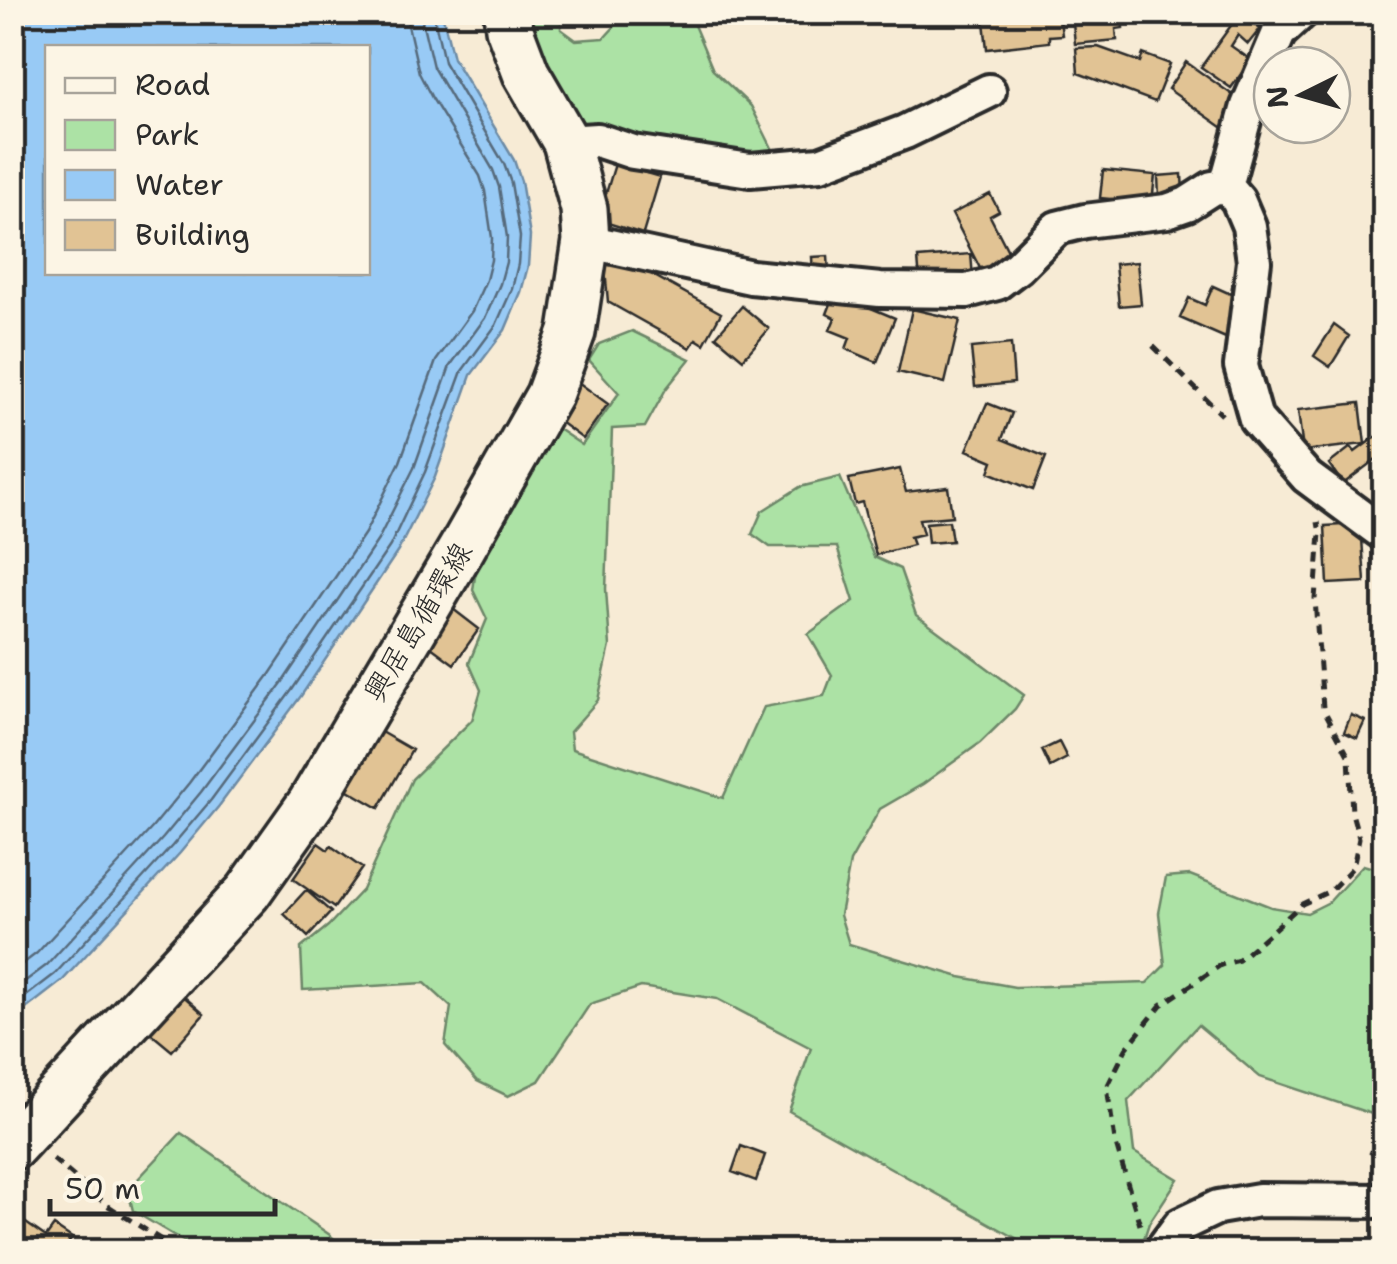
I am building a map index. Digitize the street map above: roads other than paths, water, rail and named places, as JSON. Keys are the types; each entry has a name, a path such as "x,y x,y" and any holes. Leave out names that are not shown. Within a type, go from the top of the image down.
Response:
{"main road":[{"name":"興居島循環線","path":"18,1141 248,892 312,803 549,394 572,332 586,241 584,209 566,142 526,73 507,12"}],"street":[{"path":"1226,186 1248,106 1271,52 1279,34 1302,12"},
{"path":"566,142 597,140 633,152 750,170 820,164 906,132 989,91"},
{"path":"586,241 751,277 880,290 967,290 996,283 1057,228 1168,212 1212,188 1226,186"},
{"path":"1226,186 1238,200 1249,226 1254,261 1241,366 1256,419 1307,477 1384,534"},
{"path":"1152,1244 1180,1224 1218,1207 1260,1200 1384,1201"}],"water":[{"path":"13,12 442,13 453,58 514,160 521,181 530,236 521,292 505,330 471,375 435,477 398,551 301,696 219,806 62,981 13,1019"}]}
